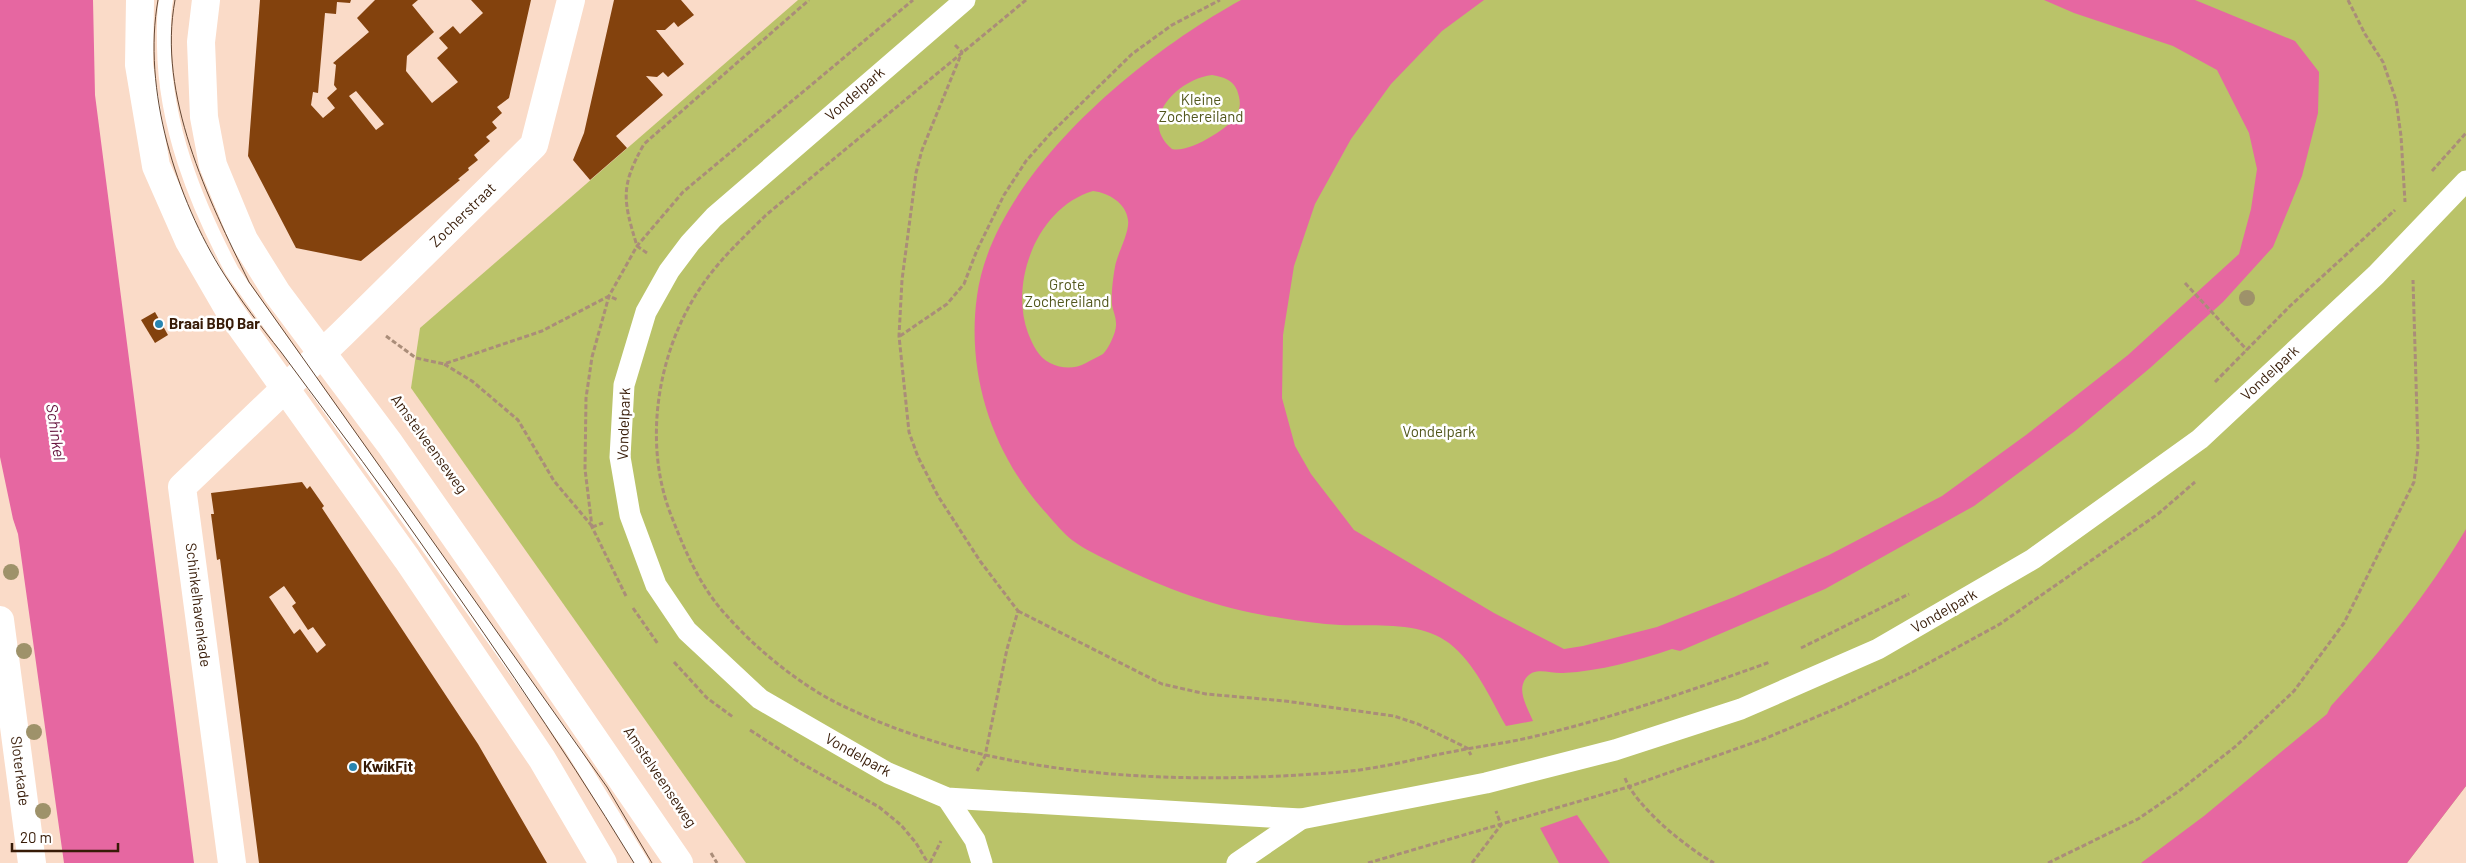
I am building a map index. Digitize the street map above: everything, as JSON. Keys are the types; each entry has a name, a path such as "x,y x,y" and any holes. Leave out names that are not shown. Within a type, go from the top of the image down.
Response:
{"main road":[{"path":"140,0 138,65 156,166 190,241 224,301 284,389 407,559 542,759 602,863"},
{"path":"206,0 201,42 204,117 213,165 244,240 259,267 323,352 483,577 679,863"},
{"name":"Zocherstraat","path":"284,389 534,145 571,0"},
{"name":"Schinkelhavenkade","path":"232,863 182,487 199,468 284,389"},
{"name":"Sloterkade","path":"0,620 32,863"}],"street":[{"name":"Vondelpark","path":"965,0 714,217 690,242 669,271 646,312 624,385 620,457 630,515 656,585 687,631 760,699 888,773 947,798 1301,819 1486,784 1615,750 1741,709 1878,649 2033,559 2200,439 2376,276 2466,181"},
{"path":"947,798 975,840 982,863"},
{"name":"Vondelpark","path":"1237,863 1301,819"}],"lane":[{"path":"166,0 164,13 164,70 172,120 186,171 207,223 232,271 323,352 642,863"}],"path":[{"path":"636,246 625,205 630,169 644,144 809,0"},
{"path":"1026,0 766,215 728,252 701,286 681,325 660,389 656,431 662,487 685,550 703,584 726,616 759,647 796,677 834,702 874,720 985,756 1065,770 1182,777 1344,772 1531,737 1686,692 1777,659"},
{"path":"899,336 946,304 964,284 977,250 1004,195 1026,161 1050,134 1132,54 1172,25 1220,0"},
{"path":"2048,863 2138,819 2180,791 2236,746 2294,691 2344,623 2414,482 2418,430 2413,279 2396,100 2383,62 2365,34 2348,0"},
{"path":"962,52 922,150 916,173 902,280 899,336 910,432 918,457 938,496 980,561 1018,610 1162,684 1206,694 1285,701 1394,716 1418,724 1467,748"},
{"path":"2431,172 2466,133"},
{"path":"2212,385 2412,193"},
{"path":"2184,283 2247,350"},
{"path":"444,364 542,331 609,296"},
{"path":"416,358 444,364 472,381 518,420 554,481 592,527"},
{"path":"1793,652 1914,592"},
{"path":"985,756 1007,649 1018,610"},
{"path":"1628,786 1661,824 1714,863"},
{"path":"1472,863 1501,826"},
{"path":"709,850 717,863"}],"green space":[{"name":"Vondelpark","path":"798,0 2466,0 2466,786 2407,863 746,863 411,388 420,328"}],"water":[{"name":"Schinkel","path":"0,0 93,0 95,95 194,863 64,863 18,534 0,457"},
{"path":"1241,0 1484,0 1442,31 1391,84 1351,139 1315,204 1294,266 1283,335 1282,398 1295,446 1311,474 1354,530 1494,613 1564,649 1657,627 1734,597 1829,555 1942,496 2026,435 2128,355 2239,254 2251,209 2257,169 2249,133 2217,70 2173,46 2074,13 2044,0 2195,0 2295,41 2319,72 2318,113 2302,176 2273,247 2223,302 2150,368 2075,431 1974,506 1825,589 1680,651 1672,649 1605,668 1563,673 1538,671 1530,674 1523,683 1522,688 1526,705 1533,721 1506,726 1467,660 1449,643 1438,636 1425,631 1396,626 1318,623 1238,610 1174,590 1102,558 1072,540 1047,514 1028,491 1012,467 998,440 980,384 976,355 977,296 989,251 1011,207 1041,164 1077,124 1117,86 1159,53 1201,24","holes":["1212,75 1227,79 1233,83 1240,102 1238,113 1219,132 1209,138 1188,147 1172,149 1162,138 1159,126 1160,114 1166,103 1186,84","1093,191 1105,194 1116,200 1127,214 1127,231 1116,262 1113,281 1112,305 1116,326 1108,348 1103,354 1082,365 1064,367 1050,363 1039,354 1034,346 1028,333 1023,313 1022,291 1026,269 1033,248 1043,229 1057,213 1074,200"]},
{"path":"2466,529 2466,786 2407,863 2141,863 2204,816 2327,714 2331,706 2386,643 2420,599"},
{"path":"1577,815 1610,863 1559,863 1540,828"}],"building":[{"path":"260,0 351,0 350,3 337,2 336,14 325,13 318,93 313,92 311,105 323,118 335,108 327,98 337,89 334,85 336,65 333,63 369,32 357,18 375,0 418,0 412,5 434,32 407,56 406,71 432,103 458,82 437,58 448,48 439,38 453,26 460,34 483,13 471,0 531,0 509,98 497,107 502,113 492,122 497,128 486,137 490,141 474,155 478,160 458,179 460,180 361,261 296,248 248,156","holes":["356,91 384,124 376,130 349,96"]},
{"path":"614,0 681,0 694,15 678,27 674,22 665,30 656,30 684,64 668,77 663,72 657,77 646,76 663,95 616,136 627,148 590,180 573,160 584,133"},
{"path":"155,312 168,335 155,343 141,320"},
{"path":"302,482 307,489 310,486 324,506 322,508 478,744 547,863 259,863 220,559 217,560 211,514 214,514 211,493","holes":["284,586 296,603 292,606 308,630 313,627 326,645 317,653 300,629 294,634 269,597"]}],"tram line":[{"path":"158,0 154,34 159,106 178,178 191,212 207,244 244,304 376,480 484,633 576,770 634,863"},
{"path":"175,0 171,36 173,72 180,109 190,146 203,181 249,282 607,787 652,863"}],"place":[{"name":"Braai BBQ Bar","path":"159,324"},
{"name":"KwikFit","path":"353,767"}],"park label":[{"name":"Kleine Zochereiland","path":"1201,108"},
{"name":"Grote Zochereiland","path":"1067,294"}]}
